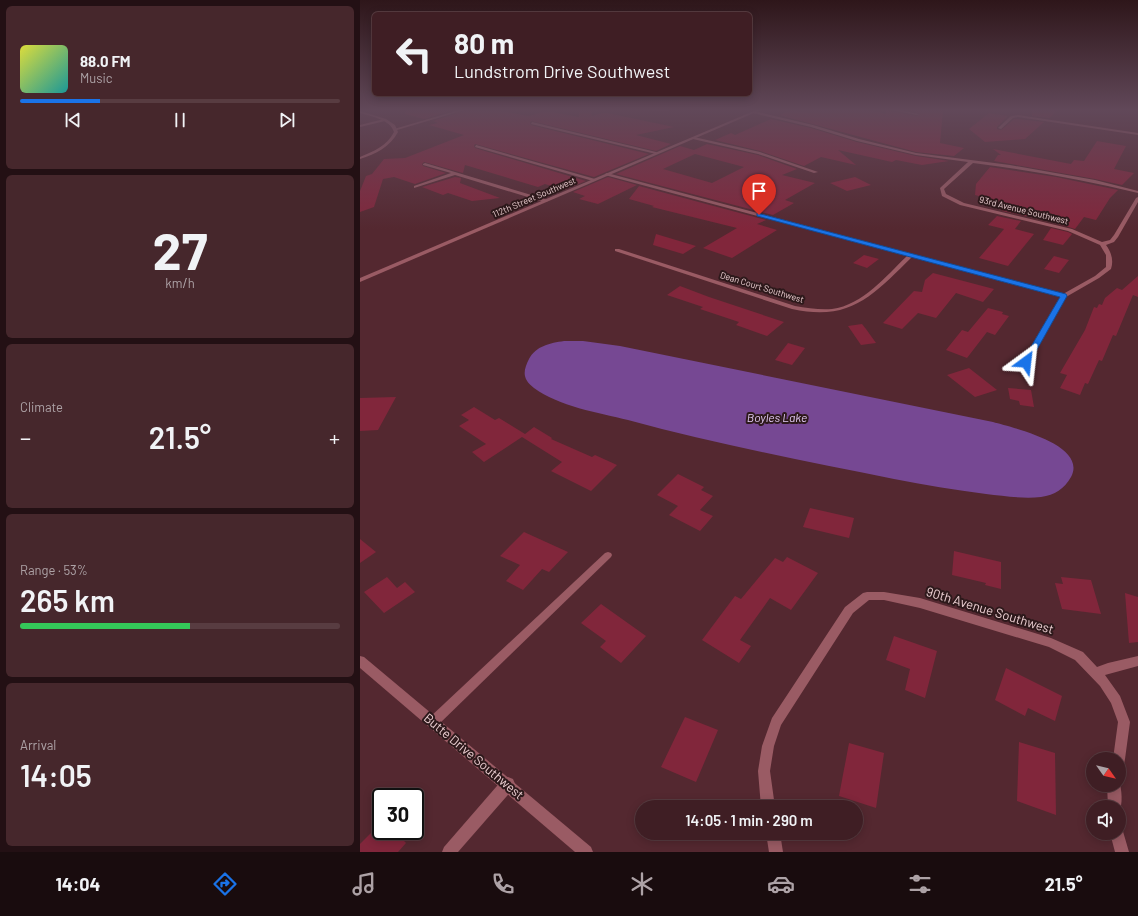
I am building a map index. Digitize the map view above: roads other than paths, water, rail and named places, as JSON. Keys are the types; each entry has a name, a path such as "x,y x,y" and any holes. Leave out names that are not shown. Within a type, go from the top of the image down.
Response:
{"street":[{"path":"360,158 376,150"},
{"path":"643,150 656,153"},
{"name":"112th Street Southwest","path":"360,280 664,150"},
{"path":"745,150 816,172"},
{"path":"897,150 1060,174 1138,192"},
{"name":"93rd Avenue Southwest","path":"972,161 942,189 942,192 950,199 962,204 1070,230 1102,244"},
{"path":"425,164 546,201"},
{"path":"416,187 456,174"},
{"path":"607,174 1064,296"},
{"path":"1026,362 1064,296 1097,277 1109,268 1110,258 1102,244 1112,241 1116,236 1138,198"},
{"name":"Dean Court Southwest","path":"617,250 794,308 817,311 839,310 860,301 911,255"},
{"name":"90th Avenue Southwest","path":"767,800 764,771 768,746 776,722 849,610 867,596 884,596 920,603 1051,643 1079,656 1096,673 1116,700 1124,722 1120,752"},
{"name":"Butte Drive Southwest","path":"360,661 508,784 586,852"},
{"path":"1096,673 1108,668 1138,661"},
{"path":"449,852 508,784"},
{"path":"774,840 776,852"},
{"path":"1119,840 1122,852"}],"lane":[{"path":"489,150 594,180"},
{"path":"433,722 608,555"}],"water":[{"name":"Boyles Lake","path":"564,341 583,341 620,346 993,422 1031,434 1059,447 1069,456 1073,466 1071,477 1059,491 1051,495 1041,497 1027,498 974,492 905,481 761,452 592,412 555,400 534,388 527,381 525,371 527,363 535,351 549,344"}]}
